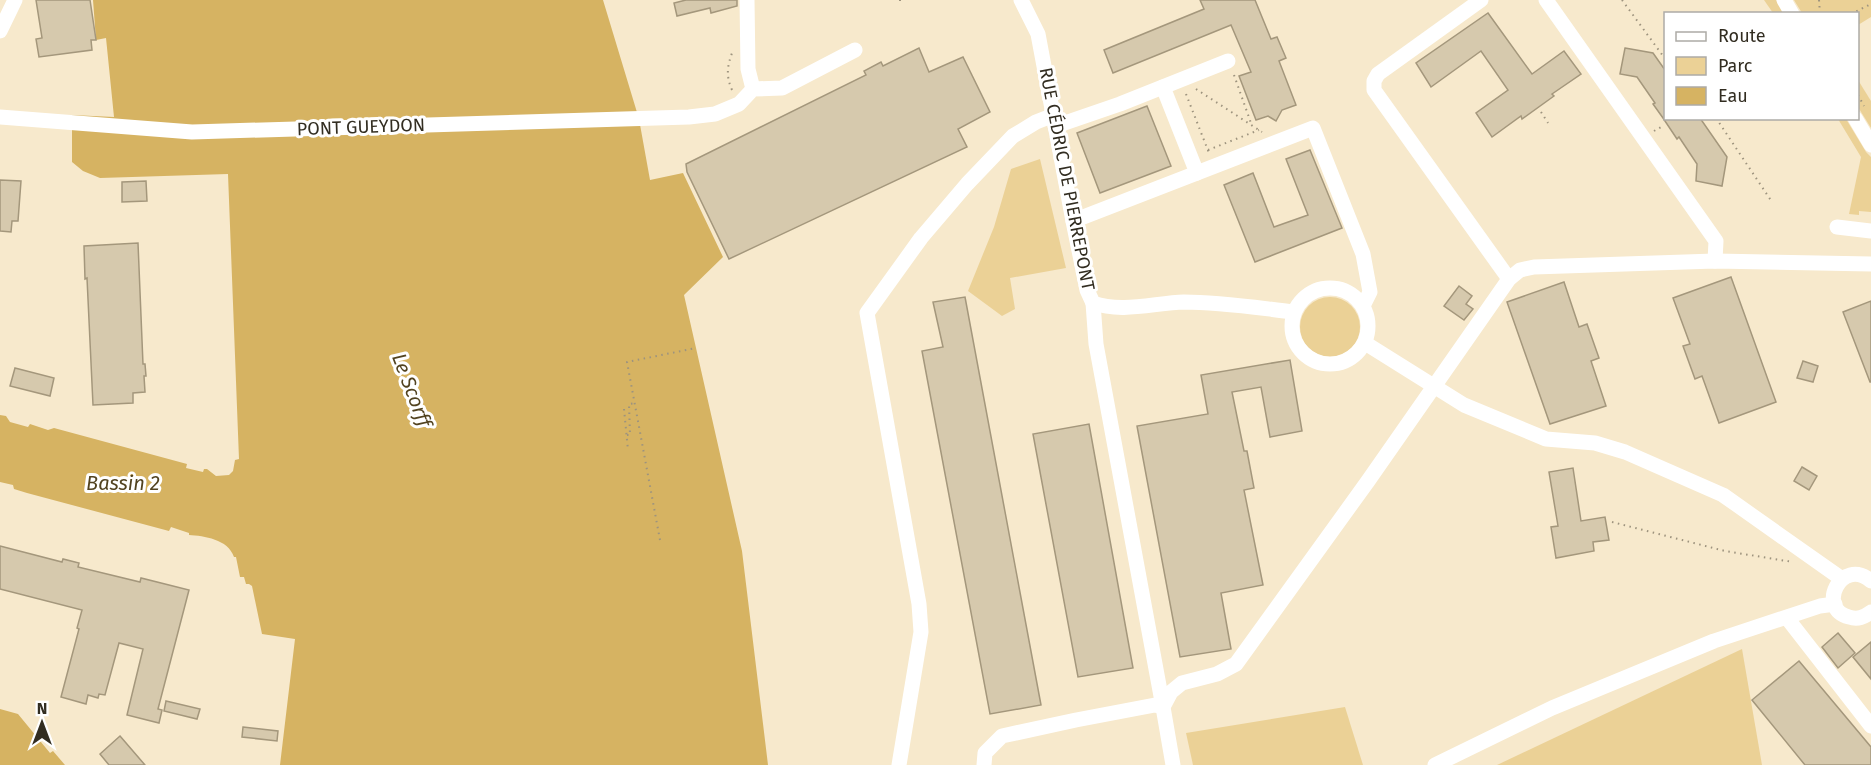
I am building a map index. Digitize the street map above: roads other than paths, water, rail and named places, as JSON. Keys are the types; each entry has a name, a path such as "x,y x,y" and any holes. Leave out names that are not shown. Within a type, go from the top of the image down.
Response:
{"street":[{"path":"0,31 15,0"},
{"path":"747,0 748,69 753,89 782,88 855,50"},
{"name":"RUE CÉDRIC DE PIERREPONT","path":"1021,0 1038,34 1072,221 1087,290 1093,303 1107,308 1184,302 1294,312"},
{"path":"1480,0 1378,74 1374,81 1374,90 1509,279"},
{"path":"1546,0 1716,241 1715,261"},
{"path":"899,765 921,632 919,604 867,313 921,238 967,184 1013,136 1036,122 1055,121 1163,87 1228,61"},
{"path":"1163,87 1197,173"},
{"name":"PONT GUEYDON","path":"0,117 192,132 689,117 715,114 739,104 753,89"},
{"path":"1856,120 1871,145"},
{"path":"1072,221 1313,128 1363,254 1370,292 1363,306"},
{"path":"1837,227 1871,231"},
{"path":"1163,707 1171,692 1182,683 1217,674 1236,664 1435,387 1509,279 1520,270 1534,267 1715,261 1871,264"},
{"path":"1332,288 1349,294 1363,306 1368,318 1369,331 1358,354 1335,365 1322,364 1310,359 1300,351 1294,340 1292,327 1294,312 1299,303 1308,295 1332,288"},
{"path":"1093,303 1096,344 1173,765"},
{"path":"1365,343 1464,405 1546,439 1595,443 1625,452 1723,495 1842,579"},
{"path":"1871,581 1862,575 1855,574 1842,579 1834,590 1835,604 1839,611 1851,618 1859,618 1871,613"},
{"path":"1435,765 1563,704 1714,641 1820,606 1835,604"},
{"path":"1787,618 1871,726"},
{"path":"984,765 985,753 1002,736 1155,705 1163,707"}],"water":[{"path":"93,0 603,0 639,119 650,180 683,173 723,257 684,295 742,551 768,765 280,765 295,639 262,634 252,586 246,584 244,577 240,577 236,557 227,546 221,542 202,536 189,535 189,533 171,527 169,531 27,493 14,489 13,485 0,482 0,415 6,416 10,422 28,427 30,424 48,430 54,428 187,464 186,468 203,472 207,469 216,476 229,475 233,471 235,460 239,459 228,174 100,178 83,171 72,162 72,115 114,117 106,38 96,40"},
{"path":"0,709 18,714 50,753 53,751 65,765 0,765"}],"water label":[{"name":"Le Scorff","path":"412,390"},
{"name":"Bassin 2","path":"123,483"}]}
